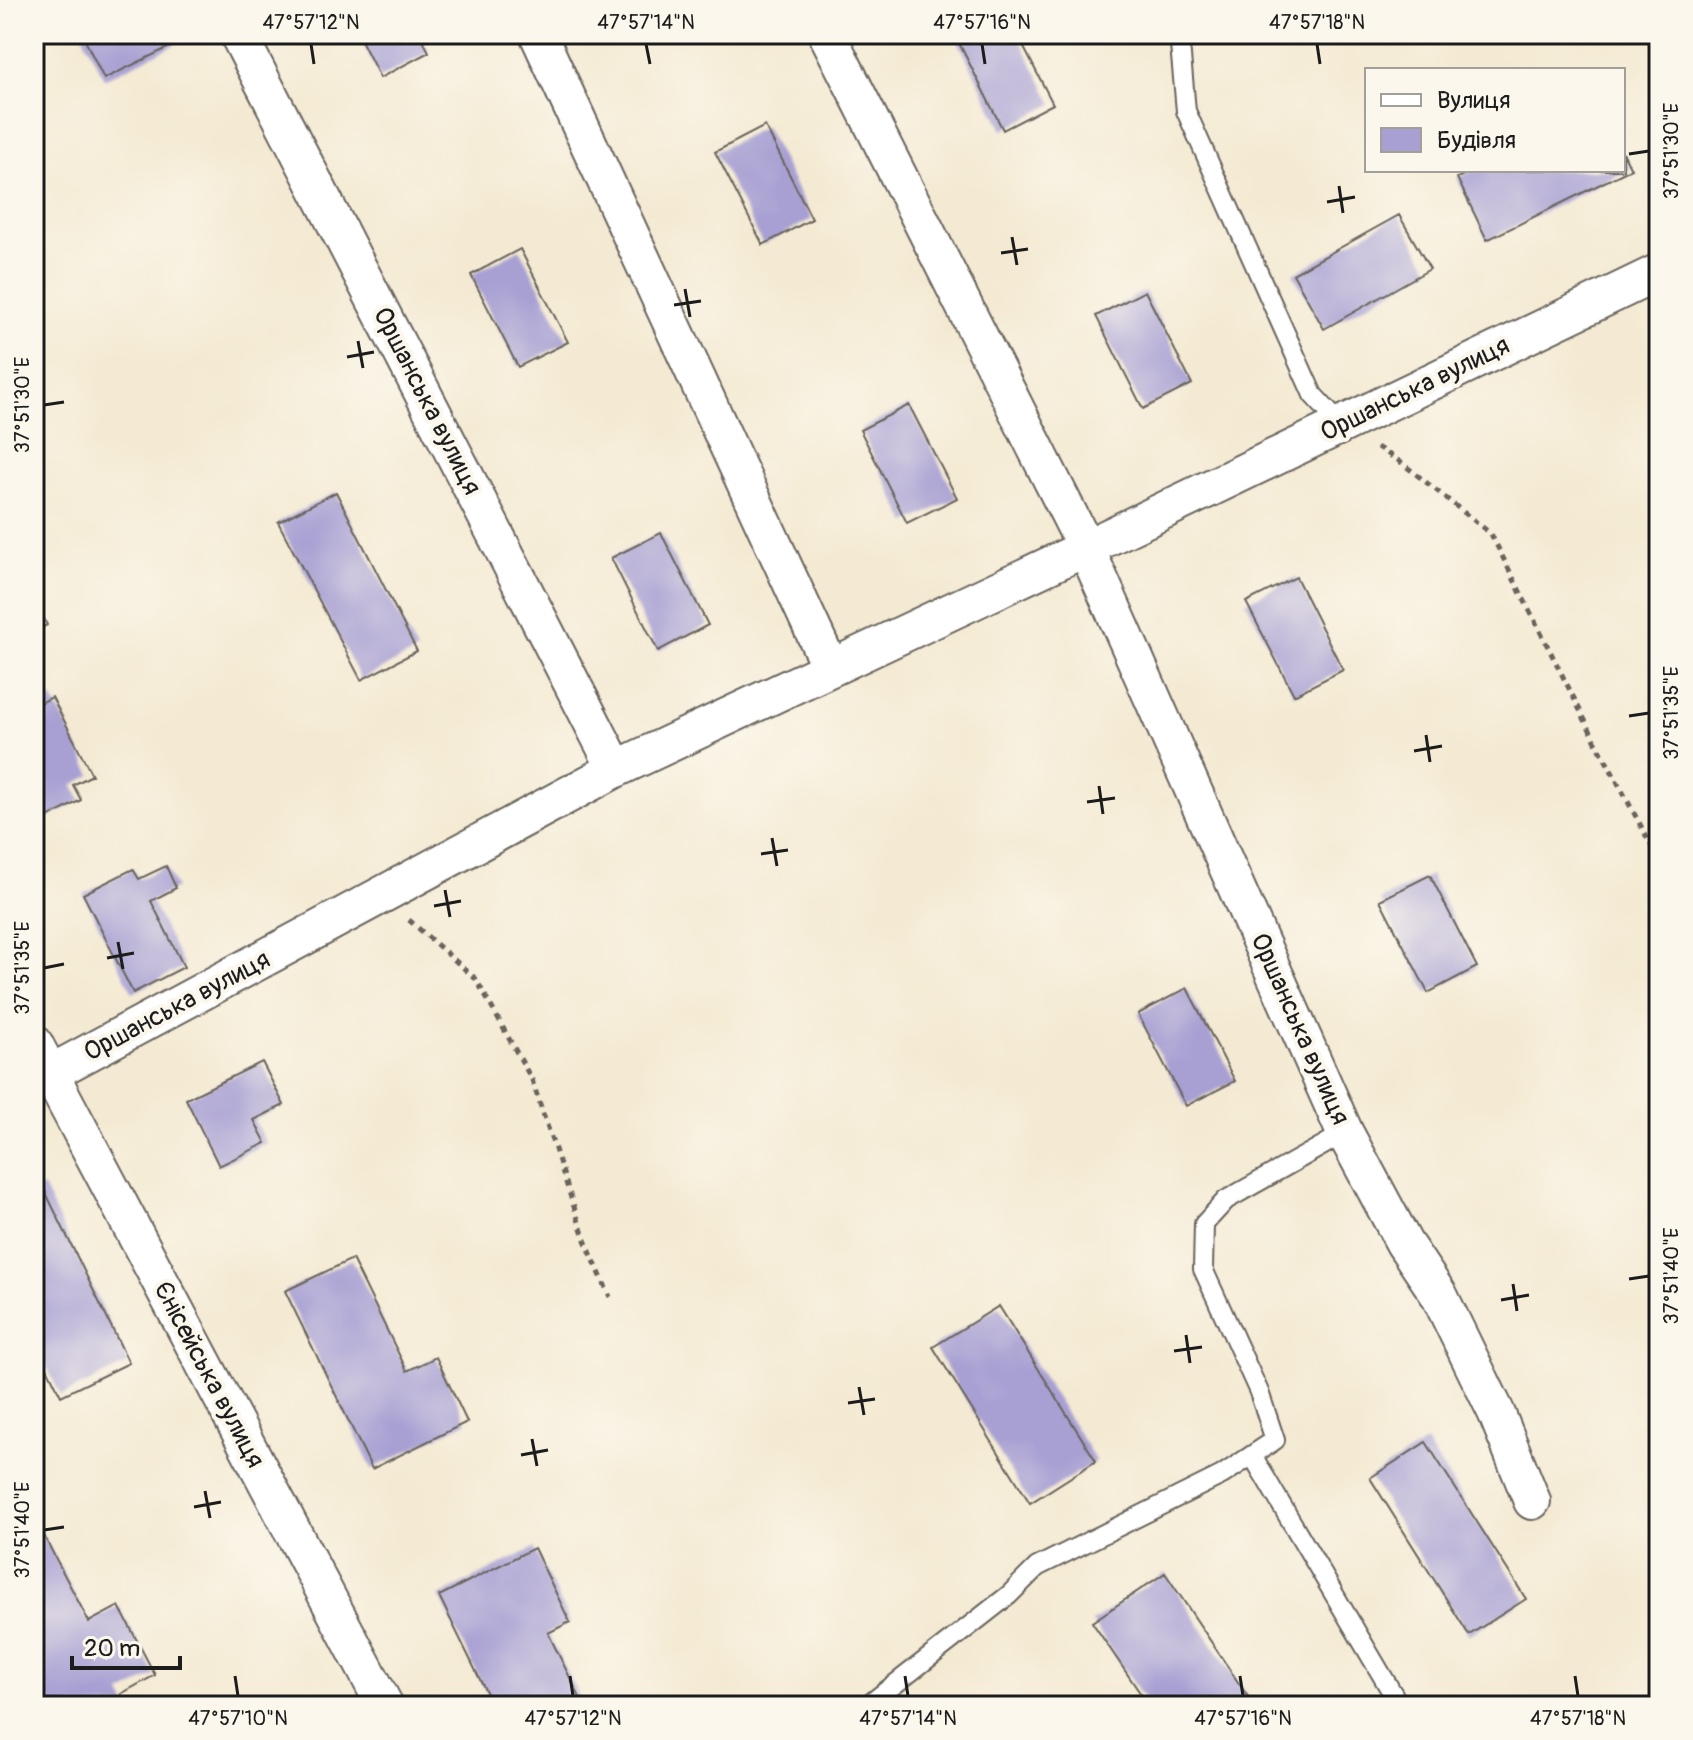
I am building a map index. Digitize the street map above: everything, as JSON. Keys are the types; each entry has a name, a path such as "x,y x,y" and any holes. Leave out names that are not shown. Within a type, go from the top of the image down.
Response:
{"street":[{"name":"Оршанська вулиця","path":"238,34 616,769"},
{"path":"538,34 830,667"},
{"name":"Оршанська вулиця","path":"827,34 1086,548 1345,1133 1404,1243 1439,1295 1496,1412 1532,1501"},
{"name":"Оршанська вулиця","path":"39,1067 381,896 616,769 1086,548 1659,272"},
{"name":"Єнісейська вулиця","path":"39,1067 385,1706"}],"lane":[{"path":"1179,34 1186,111 1313,395 1340,424"},
{"path":"867,1706 1009,1595 1037,1567 1222,1475 1275,1440 1259,1392 1203,1269 1204,1224 1226,1200 1345,1133"},
{"path":"1252,1455 1400,1706"}],"path":[{"path":"1340,424 1402,463 1491,534 1659,860"},
{"path":"381,896 476,979 532,1080 585,1240 610,1297"}],"building":[{"path":"82,34 189,34 190,37 104,79"},
{"path":"358,34 420,34 429,52 380,78"},
{"path":"962,34 1017,34 1053,104 1003,130 956,37"},
{"path":"765,126 812,219 763,245 715,152"},
{"path":"1625,156 1631,169 1625,172"},
{"path":"1470,172 1625,172 1487,240 1457,178"},
{"path":"1399,215 1430,269 1324,329 1293,274"},
{"path":"520,249 568,342 518,367 471,275"},
{"path":"1145,291 1192,384 1143,409 1096,316"},
{"path":"909,405 957,498 907,523 860,430"},
{"path":"336,492 417,651 361,680 278,522"},
{"path":"661,533 708,625 658,651 611,558"},
{"path":"1296,577 1343,670 1294,695 1246,602"},
{"path":"34,598 47,625 34,632"},
{"path":"52,697 92,775 73,785 81,800 44,820 34,801 34,706"},
{"path":"166,866 176,888 151,901 184,967 133,993 83,894 133,869 139,879"},
{"path":"1430,875 1477,967 1428,993 1380,900"},
{"path":"1187,988 1235,1081 1186,1106 1138,1014"},
{"path":"262,1062 284,1105 254,1120 266,1143 219,1166 186,1099"},
{"path":"43,1187 129,1363 61,1396 34,1341 34,1191"},
{"path":"352,1259 407,1371 436,1357 467,1422 372,1469 285,1291"},
{"path":"999,1306 1096,1461 1030,1503 933,1347"},
{"path":"1426,1442 1526,1599 1469,1635 1370,1478"},
{"path":"34,1517 89,1622 119,1606 155,1675 121,1694 127,1706 34,1706"},
{"path":"534,1548 570,1622 548,1633 584,1706 493,1706 439,1596"},
{"path":"1165,1573 1254,1706 1149,1706 1092,1622"}]}
